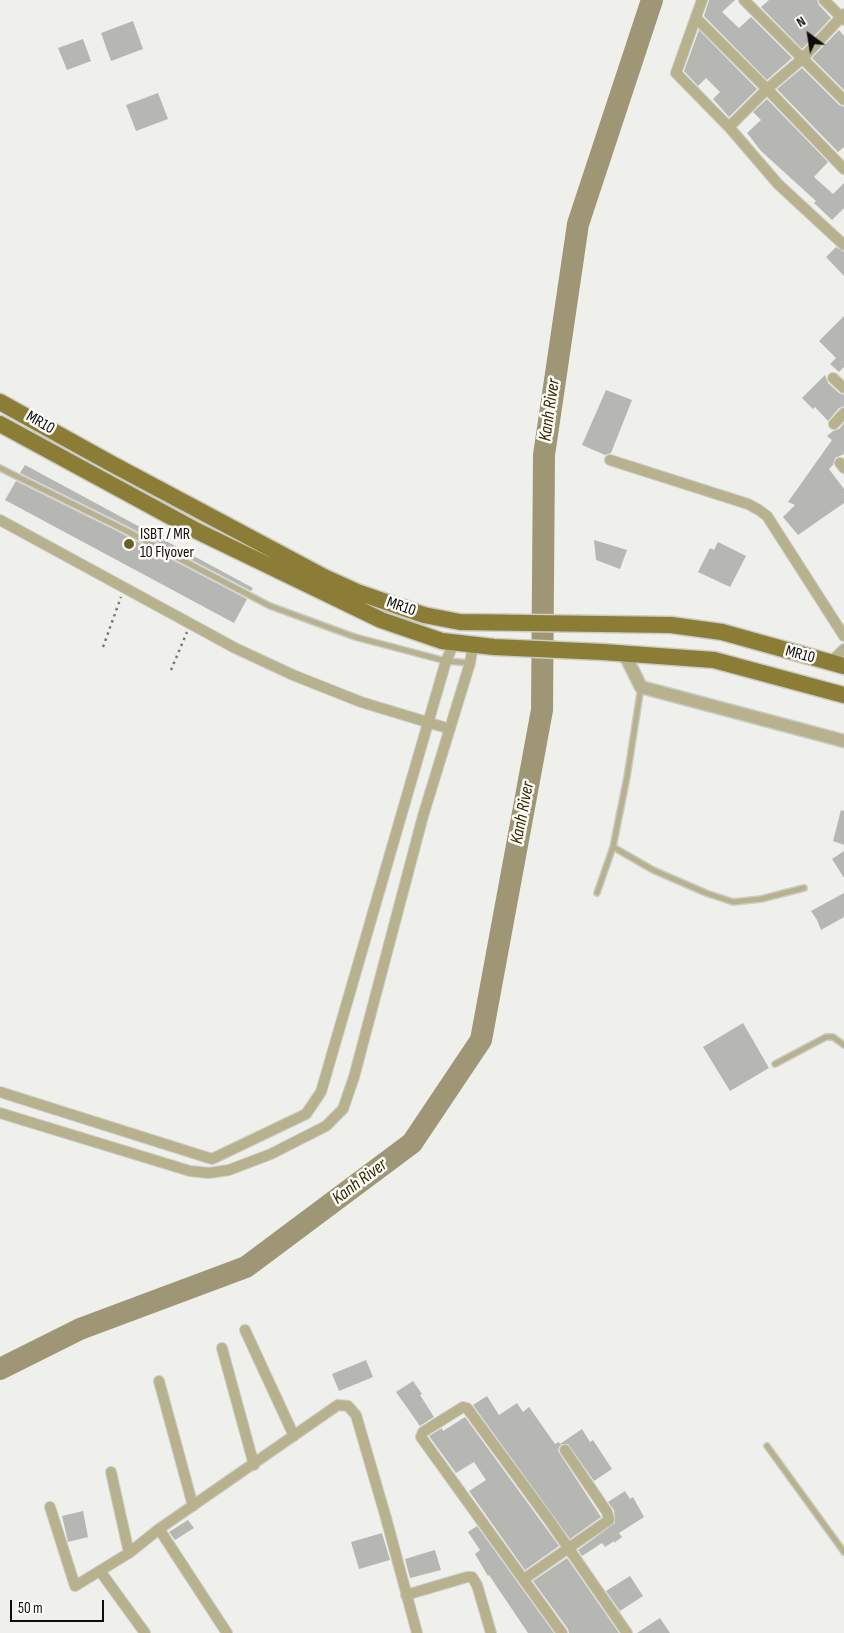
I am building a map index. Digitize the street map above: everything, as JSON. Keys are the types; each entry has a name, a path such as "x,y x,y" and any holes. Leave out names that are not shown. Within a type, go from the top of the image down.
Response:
{"main road":[{"name":"MR10","path":"0,402 324,577 357,592 424,615 460,622 492,624 671,625 722,632 837,664"},
{"name":"MR10","path":"5,426 197,531 381,620 442,641 494,648 624,653 714,660 844,694"}],"street":[{"path":"702,0 676,73 729,127 778,184 844,245"},
{"path":"744,0 844,100"},
{"path":"729,127 767,89 802,59 843,17 824,0"},
{"path":"696,18 844,169"},
{"path":"833,378 844,388"},
{"path":"834,424 844,413"},
{"path":"610,460 748,504 767,516 844,636"},
{"path":"0,520 235,648 292,675 361,702 450,729"},
{"path":"0,1092 212,1159 306,1114 321,1092 446,661 454,643"},
{"path":"0,1113 190,1171 209,1173 238,1167 270,1154 326,1126 343,1109 354,1077 423,816 470,664 473,645"},
{"path":"837,664 844,649"},
{"path":"624,653 641,687 844,741"},
{"path":"245,1330 294,1436"},
{"path":"222,1348 254,1465"},
{"path":"160,1381 192,1506"},
{"path":"50,1507 75,1586 129,1553 192,1506 254,1465 338,1405 343,1404 351,1408 356,1415 417,1633"},
{"path":"562,1633 421,1437 423,1432 460,1408 467,1408 627,1633"},
{"path":"524,1579 606,1524 609,1520 609,1516 565,1450"},
{"path":"111,1472 129,1553"},
{"path":"158,1530 227,1633"},
{"path":"100,1571 145,1633"},
{"path":"406,1595 467,1577 472,1578 478,1585 492,1633"}],"lane":[{"path":"0,468 117,526 270,606 355,637 446,661 470,664"},
{"path":"597,893 613,846 627,777 641,687"},
{"path":"613,846 653,870 732,902 761,899 804,888"},
{"path":"775,1064 826,1037 833,1037 844,1045"},
{"path":"767,1446 844,1552"}],"path":[{"path":"103,647 124,588"},
{"path":"171,670 191,624"}],"building":[{"path":"709,0 735,0 722,12 739,28 751,17 792,58 767,80 704,16"},
{"path":"769,0 817,0 831,18 802,49 761,7"},
{"path":"133,21 143,49 111,61 101,33"},
{"path":"699,30 757,89 729,117 713,99 720,92 706,78 698,86 684,71"},
{"path":"839,30 844,36 844,90 812,58"},
{"path":"83,39 91,61 67,70 58,48"},
{"path":"802,68 839,105 844,107 844,147 838,152 777,89"},
{"path":"158,93 168,119 136,131 126,105"},
{"path":"767,99 828,162 814,177 833,194 844,183 844,208 832,220 814,203 816,201 761,151 747,133 761,120 753,112"},
{"path":"836,247 844,252 844,276 826,257"},
{"path":"844,316 844,367 839,372 830,364 836,358 819,341"},
{"path":"825,375 828,383 844,395 844,406 839,408 828,421 815,407 813,409 802,398"},
{"path":"606,390 632,400 611,453 605,455 582,445"},
{"path":"844,423 844,454 835,458 833,465 829,469 844,489 844,503 798,535 783,517 795,505 788,502 832,440 827,436 839,429"},
{"path":"25,465 253,588 251,591 20,473"},
{"name":"ISBT / MR 10 Flyover","path":"16,481 247,599 234,623 5,500"},
{"path":"594,540 627,550 620,569 596,560"},
{"path":"718,542 746,556 730,587 698,572 710,548 714,550"},
{"path":"841,810 844,811 844,845 833,841"},
{"path":"844,851 844,878 832,859"},
{"path":"844,893 844,917 821,930 811,911"},
{"path":"743,1023 769,1068 730,1091 703,1047"},
{"path":"366,1360 373,1377 339,1391 332,1374"},
{"path":"413,1381 434,1417 420,1426 396,1392"},
{"path":"487,1396 499,1415 517,1403 523,1412 529,1407 555,1444 559,1442 560,1444 582,1429 590,1442 593,1440 612,1469 594,1481 568,1444 562,1444 558,1451 601,1517 570,1539 473,1405"},
{"path":"465,1417 559,1546 525,1570 469,1491 486,1480 474,1462 456,1473 429,1436 442,1428 443,1431"},
{"path":"625,1491 630,1499 633,1497 644,1517 619,1533 622,1537 614,1543 614,1541 605,1547 602,1543 582,1556 578,1550 615,1523 614,1510 608,1502"},
{"path":"83,1511 88,1537 68,1542 62,1516"},
{"path":"188,1520 194,1528 175,1540 169,1532"},
{"path":"477,1526 554,1633 528,1633 475,1554 480,1550 468,1532"},
{"path":"382,1533 390,1560 359,1569 351,1542"},
{"path":"435,1550 441,1570 410,1578 405,1559"},
{"path":"567,1558 619,1633 569,1633 533,1581"},
{"path":"630,1576 643,1596 620,1611 606,1591"},
{"path":"660,1618 670,1633 637,1633"}],"waterway":[{"name":"Kanh River","path":"0,1369 80,1329 246,1267 412,1143 481,1040 542,710 544,455 578,224 652,0"}],"place":[{"name":"ISBT / MR 10 Flyover","path":"129,544"}]}
